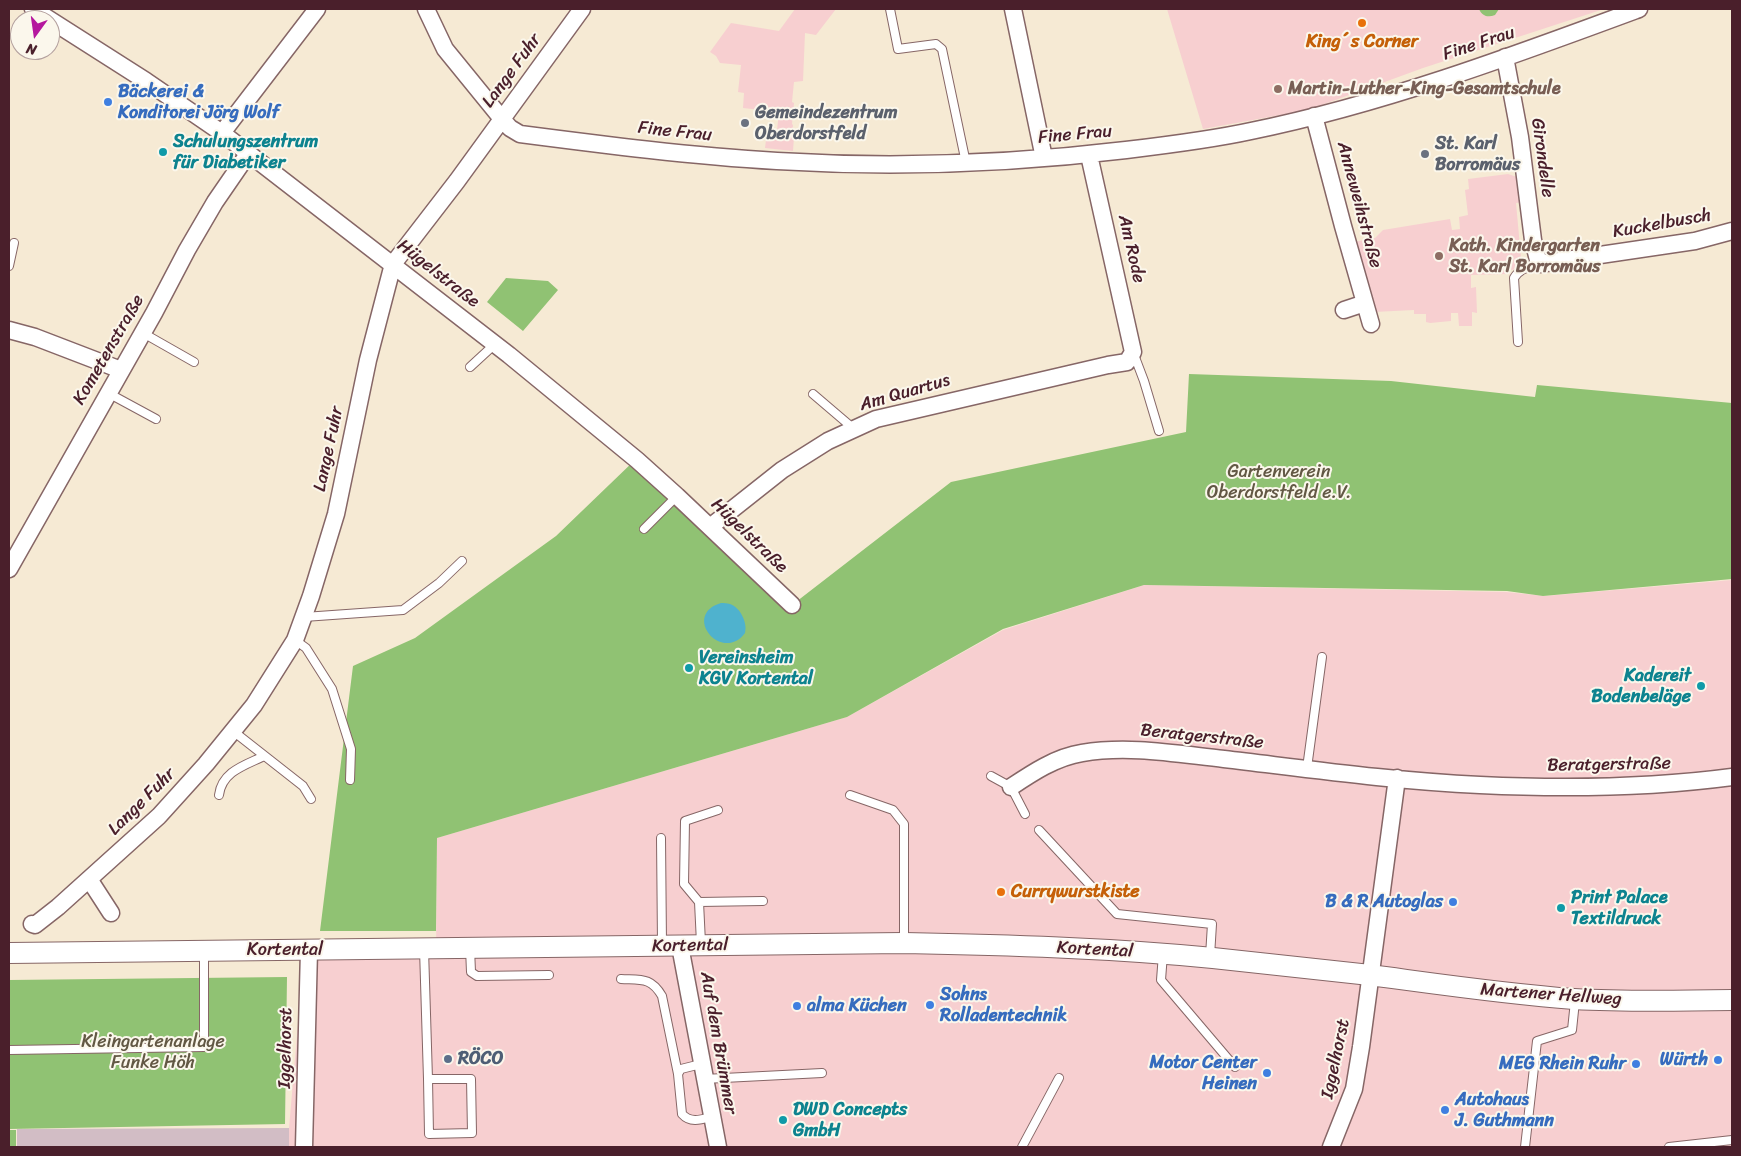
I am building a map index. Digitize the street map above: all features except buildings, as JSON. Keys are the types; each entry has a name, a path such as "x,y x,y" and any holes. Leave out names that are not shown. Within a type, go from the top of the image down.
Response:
{"street":[{"name":"Hügelstraße","path":"33,9 146,81 222,133 495,344 637,460 792,605"},
{"path":"222,133 317,9"},
{"name":"Fine Frau","path":"426,9 445,49 502,119 510,128 520,134 708,156 835,164 966,163 1044,158 1089,154 1250,131 1314,116 1423,84 1505,57 1616,13 1639,9"},
{"name":"Lange Fuhr","path":"32,924 35,924 58,907 159,816 206,764 254,705 295,640 336,514 368,360 393,264 582,9"},
{"path":"1013,9 1044,158"},
{"name":"Girondelle","path":"1505,57 1520,137 1533,240 1539,264"},
{"name":"Anneweihstraße","path":"1314,116 1371,324"},
{"name":"Kometenstraße","path":"9,569 210,210 248,154"},
{"name":"Am Rode","path":"1089,154 1133,352"},
{"name":"Kuckelbusch","path":"1539,264 1695,241 1732,231"},
{"path":"1344,310 1365,303"},
{"path":"9,330 35,337 121,370"},
{"name":"Am Quartus","path":"710,527 782,470 828,441 876,419 1127,362 1133,352"},
{"name":"Beratgerstraße","path":"1010,787 1043,766 1080,753 1131,749 1479,785 1579,787 1679,784 1732,777"},
{"path":"1371,975 1397,778"},
{"path":"89,879 111,913"},
{"name":"Kortental","path":"9,953 904,943 1016,946 1163,954 1371,975"},
{"name":"Auf dem Brümmer","path":"671,946 703,1071 718,1147"},
{"name":"Iggelhorst","path":"304,1147 309,950"},
{"name":"Martener Hellweg","path":"1371,975 1498,992 1575,999 1631,1001 1732,1000"},
{"name":"Iggelhorst","path":"1331,1147 1354,1089 1371,975"}],"lane":[{"path":"890,9 898,49 936,44 942,49 966,163"},
{"path":"9,266 14,243"},
{"path":"1518,342 1514,278 1518,272 1530,265 1539,264"},
{"path":"143,332 194,362"},
{"path":"470,367 495,344"},
{"path":"1133,352 1159,431"},
{"path":"108,393 156,419"},
{"path":"814,394 854,429"},
{"path":"644,529 677,496"},
{"path":"304,617 403,610 439,583 462,562"},
{"path":"295,640 306,648 332,689 351,749 350,780"},
{"path":"1307,768 1322,657"},
{"path":"233,731 303,786 311,799"},
{"path":"219,795 223,781 228,775 264,756"},
{"path":"991,776 1010,787 1025,814"},
{"path":"850,795 893,810 904,824 904,943"},
{"path":"701,945 699,902 684,884 685,821 718,810"},
{"path":"1040,830 1117,914 1212,924 1209,958"},
{"path":"661,838 671,946"},
{"path":"699,902 763,901"},
{"path":"424,948 429,1134 472,1134 470,1079 428,1079"},
{"path":"470,948 471,972 477,976 549,975"},
{"path":"9,1050 204,1047 204,950"},
{"path":"1163,954 1161,980 1235,1067"},
{"path":"621,979 649,980 658,988 662,996 678,1074 682,1114 686,1119 694,1121 711,1117"},
{"path":"1525,1147 1537,1041 1572,1030 1575,999"},
{"path":"678,1074 681,1069 822,1074"},
{"path":"1022,1147 1059,1078"},
{"path":"1669,1147 1732,1140"}],"shaded area":[{"path":"795,9 836,9 816,35 805,33 803,81 794,82 792,102 794,103 792,124 792,137 794,137 793,151 765,148 766,140 776,140 779,112 743,108 744,93 738,92 741,65 720,63 716,56 710,52 731,23 779,31"},
{"name":"Martin-Luther-King-Gesamtschule","path":"1167,9 1604,9 1423,68 1308,110 1203,129"},
{"name":"Kath. Kindergarten St. Karl Borromäus","path":"1508,174 1520,178 1523,202 1516,203 1522,269 1507,270 1507,274 1471,275 1471,288 1476,287 1477,313 1472,312 1472,326 1459,326 1458,313 1451,313 1451,321 1430,323 1426,322 1426,314 1414,314 1414,310 1374,312 1354,242 1375,238 1383,230 1450,219 1452,230 1460,229 1459,217 1468,215 1465,190 1469,189 1468,179"},
{"path":"1732,580 1732,1147 289,1147 304,954 436,954 437,838 847,717 1003,630 1144,585 1506,592 1545,596"},
{"path":"289,1128 289,1147 17,1147 17,1129"}],"green space":[{"path":"1479,9 1499,9 1495,15 1486,16"},
{"path":"506,278 548,281 558,290 523,331 487,302"},
{"name":"Gartenverein Oberdorstfeld e.V.","path":"1189,374 1391,381 1535,397 1537,385 1732,403 1732,579 1543,596 1507,591 1144,585 1003,629 847,717 437,838 436,931 320,931 353,666 415,638 556,536 636,459 792,605 951,482 1186,432"},
{"name":"Kleingartenanlage Funke Höh","path":"287,977 285,1124 9,1129 9,980"},
{"path":"9,1130 16,1130 16,1147 9,1147"}],"water":[{"path":"721,603 728,603 737,608 744,620 745,633 736,641 726,643 717,640 709,634 705,626 705,617 710,609"}],"place":[{"name":"King´s Corner","path":"1362,23"},
{"name":"Martin-Luther-King-Gesamtschule","path":"1278,89"},
{"name":"Bäckerei & Konditorei Jörg Wolf","path":"108,102"},
{"name":"Gemeindezentrum Oberdorstfeld","path":"745,123"},
{"name":"Schulungszentrum für Diabetiker","path":"163,152"},
{"name":"St. Karl Borromäus","path":"1425,154"},
{"name":"Kath. Kindergarten St. Karl Borromäus","path":"1439,256"},
{"name":"Vereinsheim KGV Kortental","path":"689,668"},
{"name":"Kadereit Bodenbeläge","path":"1701,686"},
{"name":"Currywurstkiste","path":"1001,892"},
{"name":"B & R Autoglas","path":"1453,902"},
{"name":"Print Palace Textildruck","path":"1561,908"},
{"name":"Sohns Rolladentechnik","path":"930,1005"},
{"name":"alma Küchen","path":"797,1006"},
{"name":"RÖCO","path":"448,1059"},
{"name":"Würth","path":"1718,1060"},
{"name":"MEG Rhein Ruhr","path":"1636,1064"},
{"name":"Motor Center Heinen","path":"1267,1073"},
{"name":"Autohaus J. Guthmann","path":"1445,1110"},
{"name":"DWD Concepts GmbH","path":"783,1120"}]}
